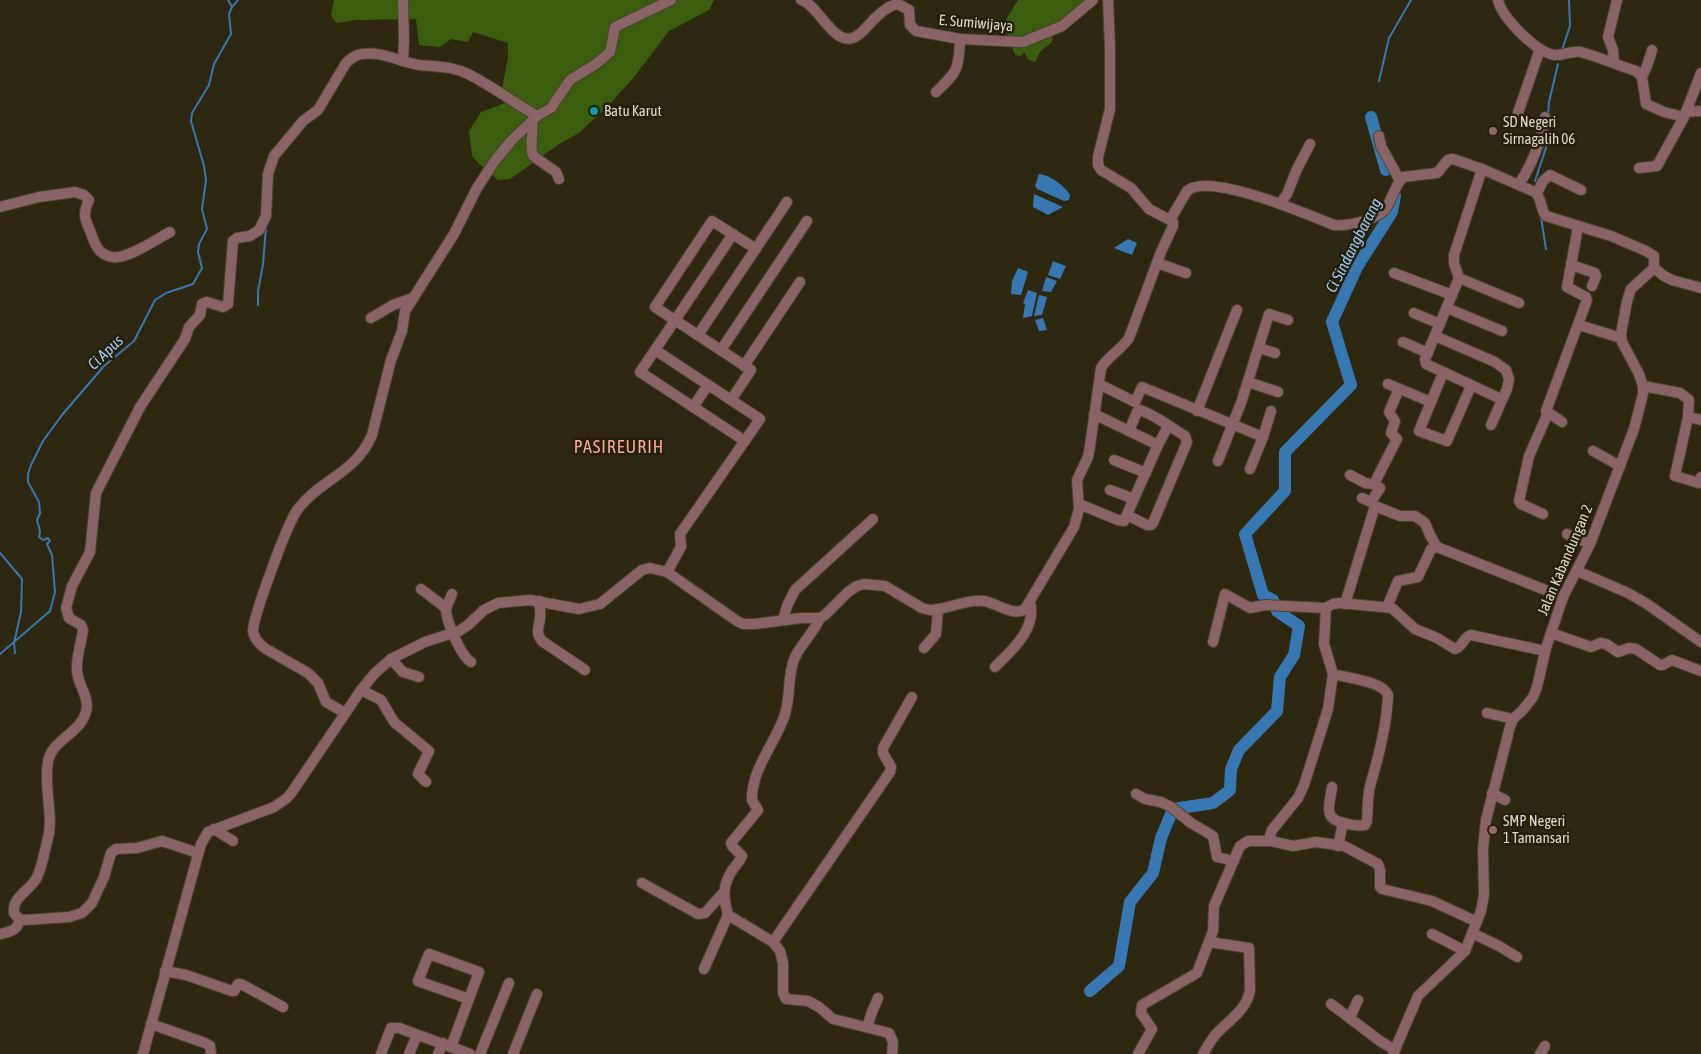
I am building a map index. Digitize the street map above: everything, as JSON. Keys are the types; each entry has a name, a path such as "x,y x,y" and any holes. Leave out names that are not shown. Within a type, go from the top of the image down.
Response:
{"street":[{"path":"403,0 403,61"},
{"path":"345,713 326,702 318,683 308,672 260,645 254,636 254,625 294,516 310,497 358,459 368,444 391,360 402,331 405,311 454,234 477,188 494,162 511,141 534,118 551,108 570,80 596,64 610,52 615,27 671,0"},
{"name":"E. Sumiwijaya","path":"802,0 807,1 835,33 846,38 856,38 888,7 898,4 909,10 910,25 913,29 925,34 960,39 1023,42 1062,26 1092,0"},
{"path":"642,883 698,914 705,913 723,893 728,877 742,856 731,843 758,810 752,800 752,794 764,758 786,713 791,668 796,656 820,618 853,588 864,584 885,586 928,610 982,601 1019,612 1030,602 1050,566 1070,536 1077,520 1079,504 1077,480 1088,457 1101,368 1129,338 1173,226 1173,222 1149,209 1131,188 1101,170 1098,165 1098,157 1110,109 1108,0"},
{"path":"1498,0 1516,27 1528,40 1540,48 1556,55 1578,52 1636,71 1642,77"},
{"path":"1614,63 1613,50 1608,37 1617,0"},
{"path":"936,92 956,70 960,56 960,39"},
{"path":"1518,113 1540,48"},
{"path":"1652,50 1648,66 1642,77 1645,101 1648,106 1664,112 1685,114 1701,111"},
{"path":"198,853 162,842 137,848 116,849 111,853 104,877 92,903 82,913 69,917 32,920 20,919 14,913 15,903 37,877 48,839 50,819 47,767 49,756 55,746 80,724 87,708 87,701 78,679 77,670 78,650 83,630 81,625 69,618 66,608 72,586 89,556 96,493 140,407 185,339 190,327 198,318 202,304 207,302 223,307 228,304 233,241 237,238 250,236 259,230 264,222 268,174 274,156 304,121 318,110 346,63 352,57 362,54 374,54 417,65 447,67 466,73 496,88 534,118"},
{"path":"1639,168 1657,166 1685,114 1701,73"},
{"path":"534,118 533,156 556,172 559,179"},
{"path":"1519,184 1536,155 1541,141 1545,118"},
{"path":"1379,136 1384,150 1400,180"},
{"path":"1280,204 1287,194 1310,144"},
{"path":"1170,220 1184,194 1190,188 1208,186 1240,191 1334,225 1349,225 1379,216 1384,212 1400,180 1408,175 1437,173 1450,159 1459,160 1537,193"},
{"path":"1482,169 1454,254 1454,262 1459,278 1425,359 1426,364 1501,399"},
{"path":"1581,190 1550,175 1543,181 1537,193 1542,210 1546,216 1611,236 1652,254 1655,258 1654,268 1631,289 1623,321 1622,342 1643,386 1686,396 1690,403 1675,476 1699,483 1701,477"},
{"path":"0,207 39,197 75,192 84,195 88,200 84,217 100,251 108,256 118,257 131,252 170,232"},
{"path":"698,335 787,202"},
{"path":"731,400 751,370 655,307 712,221 756,249"},
{"path":"721,350 807,221"},
{"path":"1543,514 1521,504 1519,500 1529,456 1548,413 1546,409 1587,298 1567,287 1578,227"},
{"path":"733,234 640,372 745,441"},
{"path":"1157,264 1186,272"},
{"path":"1570,265 1595,273 1596,276 1592,286"},
{"path":"1654,268 1672,280 1701,288"},
{"path":"1394,273 1452,295"},
{"path":"1459,278 1519,303"},
{"path":"744,366 800,282"},
{"path":"371,318 393,305 412,298"},
{"path":"1447,308 1502,331"},
{"path":"1197,411 1237,310"},
{"path":"1414,313 1440,324"},
{"path":"1218,461 1248,382 1269,314 1288,320"},
{"path":"1578,326 1622,338"},
{"path":"1435,336 1502,366 1506,370 1509,379 1491,425"},
{"path":"1403,342 1428,353"},
{"path":"1259,348 1275,353"},
{"path":"655,350 760,419 680,534 681,547 667,572"},
{"path":"1444,373 1419,430 1448,442 1471,386"},
{"path":"1248,382 1278,392"},
{"path":"1099,384 1135,402 1142,387 1232,426 1263,437"},
{"path":"1388,384 1431,402"},
{"path":"693,407 708,385"},
{"name":"Jalan Kabandungan 2","path":"1394,1052 1418,996 1465,951 1477,922 1484,895 1483,849 1486,820 1513,719 1533,697 1537,687 1545,651 1563,597 1590,544 1634,429 1643,394 1643,386"},
{"path":"1374,484 1397,439 1391,433 1395,421 1389,412 1399,389"},
{"path":"1127,515 1151,525 1159,511 1187,442 1185,436 1159,418 1140,410 1137,412 1128,431"},
{"path":"1250,469 1271,411"},
{"path":"1548,413 1562,422"},
{"path":"1094,414 1158,444"},
{"path":"1688,417 1701,420"},
{"path":"1079,504 1123,522 1168,426"},
{"path":"1593,451 1620,466"},
{"path":"1114,460 1146,473"},
{"path":"1345,604 1370,502 1380,488 1350,475"},
{"path":"1110,490 1134,499"},
{"path":"1370,502 1400,516 1415,516 1425,523 1437,546 1563,597"},
{"path":"784,620 787,606 795,590 873,519"},
{"path":"1568,534 1590,544"},
{"path":"1387,607 1398,581 1403,578 1418,577 1430,549 1437,546"},
{"path":"143,1054 198,853 205,835 214,829 266,811 287,798 361,690 374,673 391,660 425,642 464,628 484,610 498,603 519,600 540,601 579,609 594,606 600,604 642,570 650,568 667,572 737,621 749,624 820,618"},
{"path":"1577,571 1628,593 1701,642"},
{"path":"421,589 446,608 453,633 463,655 472,662"},
{"path":"446,608 452,594"},
{"path":"1213,642 1225,594 1250,608 1276,605 1326,608 1333,604 1387,607 1399,614 1415,628 1437,638 1455,650 1459,648 1466,637 1471,635 1545,651"},
{"path":"540,601 538,636 542,641 585,670"},
{"path":"995,667 1016,645 1028,628 1032,615 1030,602"},
{"path":"1271,841 1269,839 1272,830 1298,798 1304,785 1328,709 1333,674 1324,644 1326,608"},
{"path":"924,648 936,634 938,609"},
{"path":"1551,633 1591,646 1600,643 1606,644 1618,652 1629,648 1636,649 1660,665 1663,666 1672,660 1701,672"},
{"path":"391,660 403,672 419,677"},
{"path":"1332,787 1329,810 1330,815 1335,821 1365,825 1370,790 1382,740 1388,696 1386,691 1377,685 1333,674"},
{"path":"361,690 380,700 391,718 429,751 418,774 426,782"},
{"path":"773,942 890,772 891,767 883,753 883,748 912,697"},
{"path":"1487,713 1513,719"},
{"path":"1492,793 1505,800"},
{"path":"1136,794 1173,808 1191,824 1213,836 1217,857 1234,861"},
{"path":"1338,846 1343,823"},
{"path":"214,829 233,841"},
{"path":"1138,1054 1152,1029 1141,1013 1142,1005 1196,975 1214,928 1214,906 1240,846 1245,842 1271,841 1293,846 1316,842 1344,846 1378,864 1382,889 1432,902 1477,922"},
{"path":"704,969 728,914 723,893"},
{"path":"728,914 773,942 780,951 783,963 783,993 786,998 808,1001 834,1019 888,1034 891,1037 892,1054"},
{"path":"0,934 14,930 19,924 20,919"},
{"path":"1432,934 1465,951"},
{"path":"1472,934 1518,957"},
{"path":"1203,1054 1216,1034 1242,1009 1250,990 1248,948 1209,942"},
{"path":"438,1054 447,1045 470,999 479,972 429,954 418,981 470,999"},
{"path":"165,971 186,975 233,992 238,984 241,984 284,1007"},
{"path":"480,1054 509,983"},
{"path":"513,1054 537,994"},
{"path":"867,1027 878,998"},
{"path":"1350,1017 1358,1000"},
{"path":"1331,1004 1394,1052"},
{"path":"151,1024 207,1044 211,1049 211,1054"},
{"path":"381,1054 391,1028 399,1028 470,1054"},
{"path":"409,1054 417,1034"}],"green space":[{"path":"334,0 714,0 709,10 669,31 634,77 609,105 579,133 561,143 510,179 498,180 477,162 472,155 469,131 481,112 503,104 505,96 502,89 508,57 508,43 473,32 468,42 451,39 440,47 419,45 416,19 356,20 336,23 331,15"},
{"path":"1018,0 1090,0 1053,30 1052,42 1040,52 1035,62 1029,60 1024,52 1021,56 1015,55 1010,40 1004,32 1005,21"}],"water":[{"path":"1039,174 1048,176 1060,184 1070,195 1069,200 1064,201 1037,189 1035,186"},
{"path":"1034,194 1063,207 1048,215 1033,207"},
{"path":"1128,239 1137,243 1132,255 1114,248"},
{"path":"1053,261 1066,266 1060,279 1048,275"},
{"path":"1018,268 1028,272 1021,295 1011,294 1012,281"},
{"path":"1046,277 1057,281 1051,292 1042,291"},
{"path":"1028,290 1037,293 1032,316 1023,318 1025,304 1023,303"},
{"path":"1039,295 1047,297 1042,315 1034,316"},
{"path":"1043,318 1047,330 1039,331 1035,320"}],"waterway":[{"name":"Ci Apus","path":"228,0 232,7"},
{"name":"Ci Apus","path":"0,654 50,611 55,592 52,555 47,544 50,541 48,538 43,540 39,537 40,531 37,520 40,513 39,502 28,482 31,465 43,441 62,415 104,366 134,341 155,300 166,293 193,284 202,268 198,252 199,244 207,229 202,209 206,180 204,166 191,121 192,113 209,85 214,64 231,34 229,14 238,0"},
{"name":"Ci Sindangbarang","path":"1379,81 1389,38 1411,0"},
{"path":"1562,50 1570,26 1569,0"},
{"path":"1548,115 1549,102 1558,64"},
{"name":"Ci Sindangbarang","path":"1371,117 1386,170"},
{"path":"1535,181 1546,148 1547,130"},
{"name":"Ci Sindangbarang","path":"1090,991 1119,966 1130,902 1153,873 1161,838 1173,809 1213,803 1230,790 1231,769 1239,750 1277,711 1280,677 1294,655 1299,626 1277,611 1273,600 1263,595 1245,534 1285,491 1285,452 1351,385 1332,322 1357,267 1392,212 1395,196"},
{"path":"1541,217 1546,249"},
{"path":"258,305 266,227"},
{"path":"0,553 22,579 21,612 14,643 15,653"}],"place":[{"name":"Batu Karut","path":"594,111"},
{"name":"SD Negeri Sirnagalih 06","path":"1493,131"},
{"name":"SMP Negeri 1 Tamansari","path":"1493,830"}],"district":[{"name":"PASIREURIH","path":"619,447"}]}
